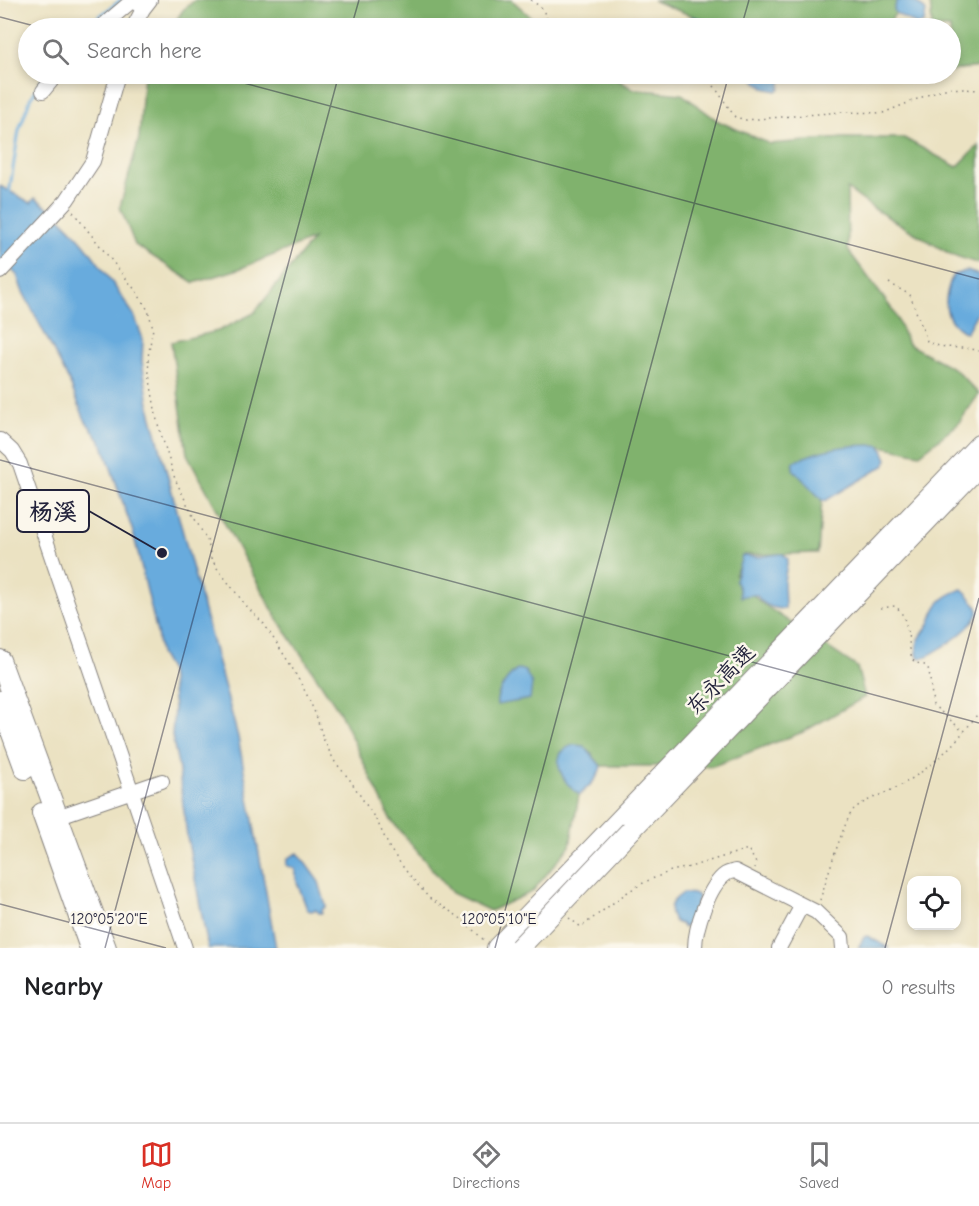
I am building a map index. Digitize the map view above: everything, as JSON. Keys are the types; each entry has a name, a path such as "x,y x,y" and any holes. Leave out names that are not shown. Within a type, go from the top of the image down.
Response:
{"highway":[{"name":"东永高速","path":"519,948 625,825 979,445"},
{"name":"东永高速","path":"491,945 625,825 979,466"},
{"path":"0,660 106,948"},
{"path":"0,701 90,948"}],"street":[{"path":"112,18 133,0 146,4 138,18"},
{"path":"43,91 49,84"},
{"path":"0,272 63,204 93,161 114,84"},
{"path":"0,440 12,451 20,464 185,948"},
{"path":"57,817 162,781"},
{"path":"695,948 696,930 714,888 726,874 735,871 753,878 816,912 842,937 843,948"},
{"path":"779,948 802,905"}],"path":[{"path":"531,0 542,8 547,18"},
{"path":"713,84 735,117 753,121 784,116 841,112 883,113 948,88 979,90"},
{"path":"63,204 71,209 136,291 148,310 153,328 149,348 148,374 157,421 175,479 208,542 211,558 247,607 264,624 290,664 316,715 324,741 335,762 378,823 390,849 429,897 459,917 491,945"},
{"path":"889,283 910,295 927,341 940,347 963,347 979,351"},
{"path":"881,608 895,606 901,612 908,627 912,657 916,663 925,665 929,670 933,705 965,733"},
{"path":"816,912 846,824 855,808 902,785 937,760 965,733 979,712"},
{"path":"563,917 567,916 581,927 628,891 647,881 671,871 748,849 756,863 753,878"}],"green space":[{"path":"195,0 512,0 532,18 178,18"},
{"path":"653,0 904,0 892,18 697,18"},
{"path":"930,0 979,0 979,67 961,70 961,18 931,18"},
{"path":"143,84 625,84 633,89 682,94 718,121 770,144 842,138 904,138 957,167 979,145 979,264 950,254 876,210 847,189 848,250 894,312 908,344 955,369 979,394 958,424 920,454 881,446 795,462 822,500 818,553 744,555 735,574 760,602 857,667 865,697 803,732 713,766 601,766 589,751 561,752 579,795 570,846 532,892 490,911 452,893 391,820 338,709 277,618 187,454 171,342 218,331 254,313 313,239 239,269 194,283 135,245 120,207 139,138"}],"water":[{"path":"897,0 917,3 926,12 925,18 904,18 894,10"},
{"path":"759,84 781,84 777,91 764,88"},
{"path":"0,186 31,203 35,198 65,222 113,283 134,315 143,339 142,361 150,410 238,737 276,948 208,948 187,836 172,736 174,709 170,671 160,654 133,532 103,445 85,420 69,381 22,290 17,275 0,259"},
{"path":"967,271 979,275 979,309 966,333 952,322 948,315 946,300 953,275"},
{"path":"881,446 887,459 884,466 825,501 793,469 794,462 824,450"},
{"path":"783,554 788,559 784,581 785,609 769,606 757,595 740,597 735,580 742,556 759,557"},
{"path":"962,589 976,606 978,612 976,618 952,640 932,653 918,658 918,642 937,606 945,597"},
{"path":"519,669 525,671 532,684 530,699 497,705 498,695 503,685"},
{"path":"574,745 584,746 601,766 596,779 580,795 563,777 559,762 560,755 565,749"},
{"path":"298,853 319,882 326,906 322,913 307,909 297,882 295,869 286,865 288,858"},
{"path":"683,893 696,894 698,897 693,919 684,928 675,922 670,909 672,902"},
{"path":"867,936 889,948 858,948"}],"waterway":[{"path":"97,18 121,0"},
{"path":"9,194 19,130 29,102 39,84"}],"place":[{"name":"杨溪","path":"162,553"}]}
